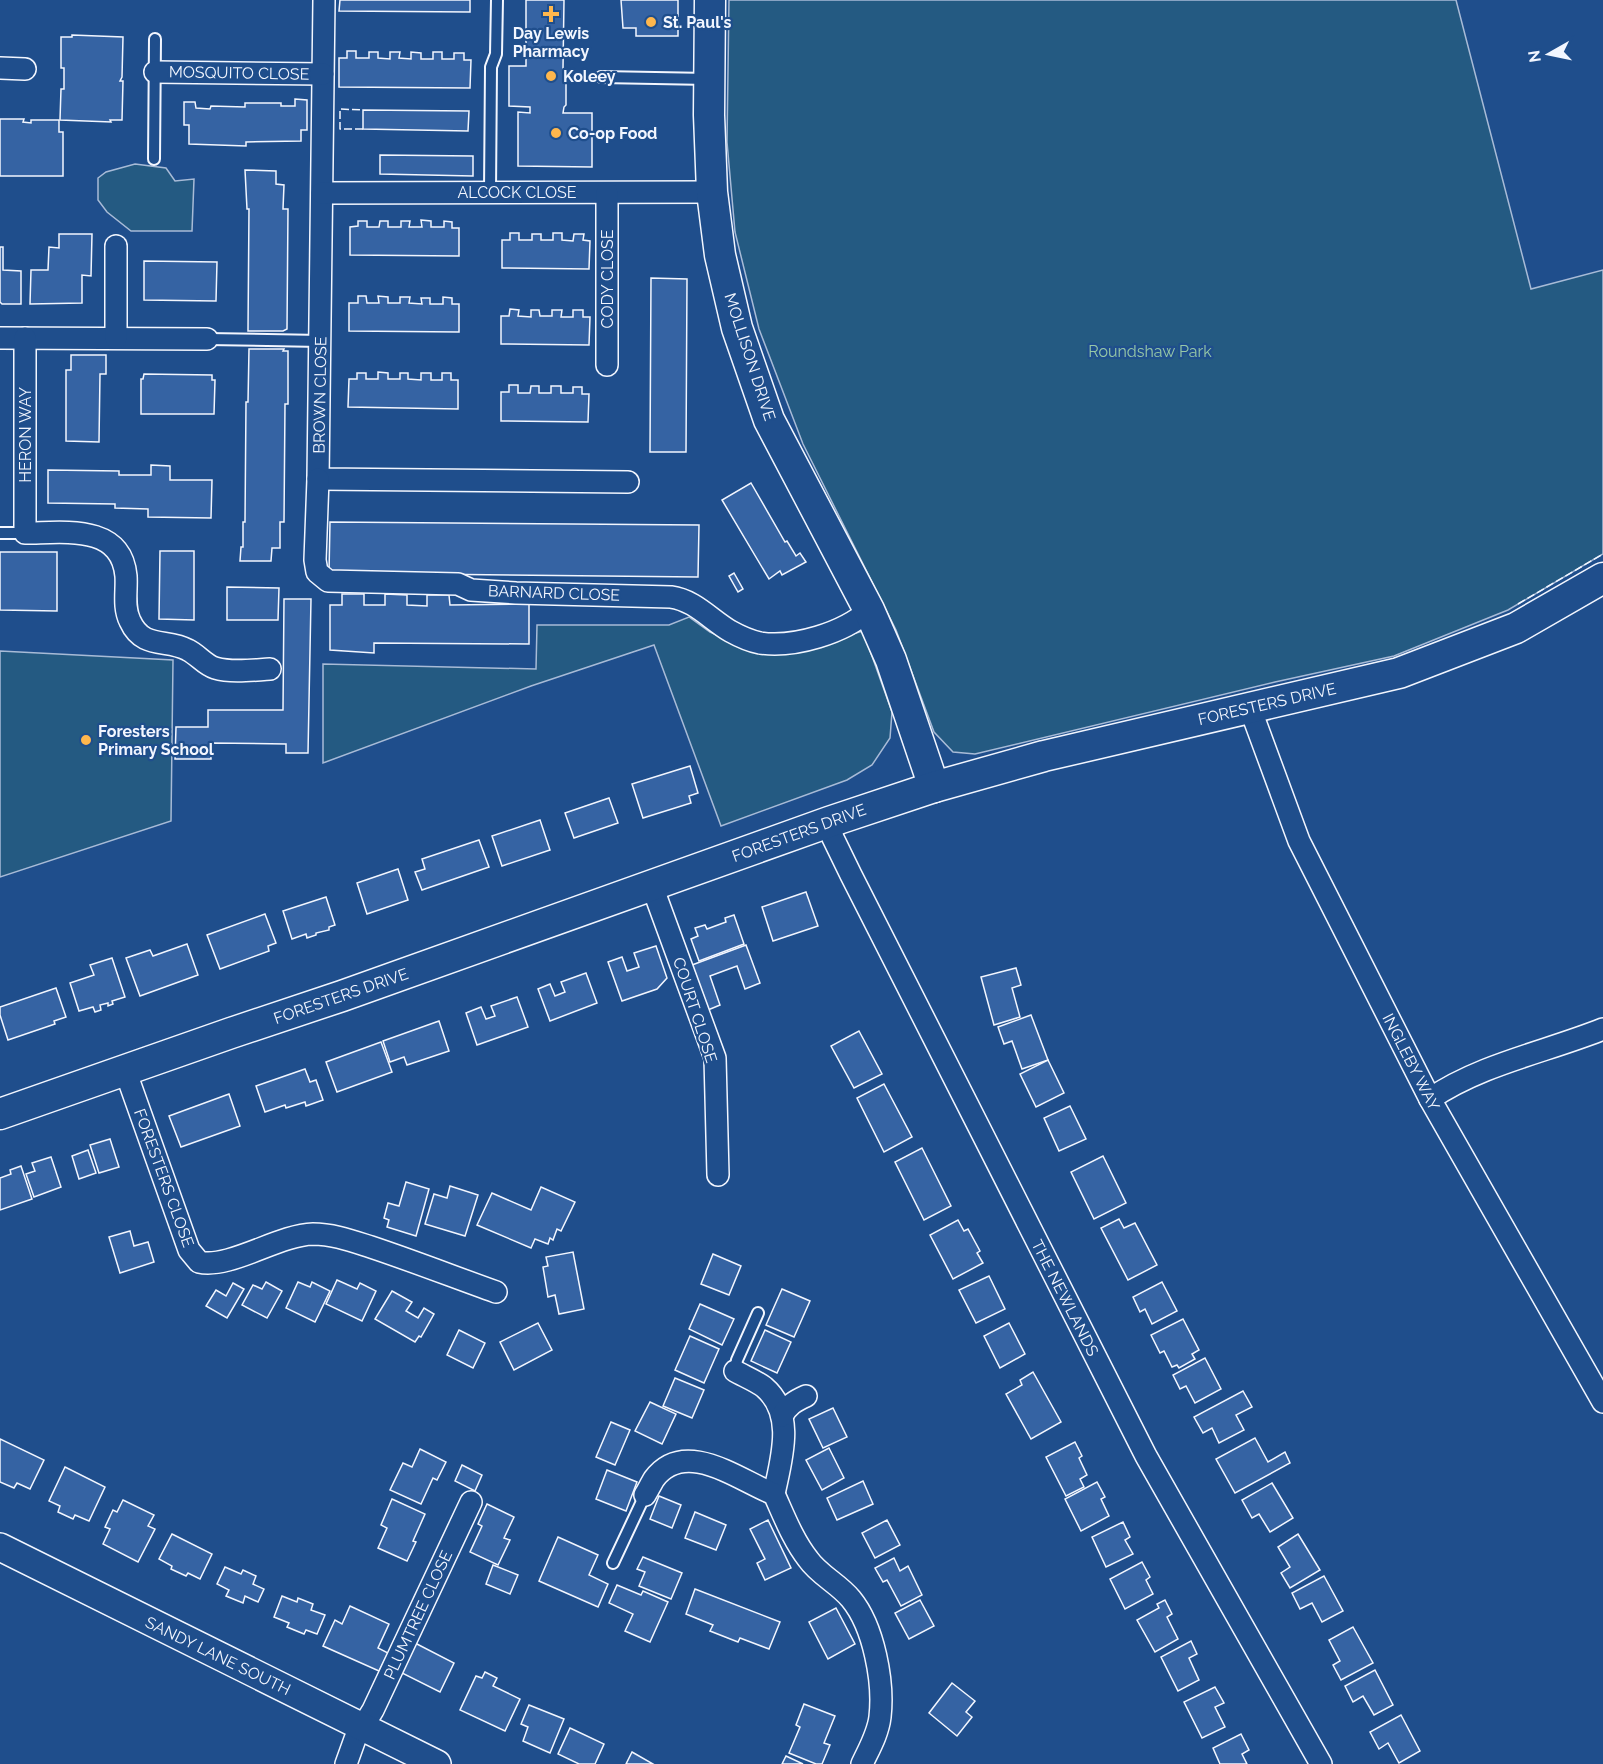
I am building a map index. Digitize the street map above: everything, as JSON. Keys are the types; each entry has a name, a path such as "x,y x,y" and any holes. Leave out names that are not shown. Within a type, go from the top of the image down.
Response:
{"main road":[{"name":"MOLLISON DRIVE","path":"710,0 709,154 720,255 728,293 746,356 764,406 868,610 900,685 934,787"},
{"name":"FORESTERS DRIVE","path":"0,1114 934,787 1044,756 1399,673 1516,628 1603,578"}],"street":[{"name":"BROWN CLOSE","path":"318,480 324,0"},
{"path":"0,68 25,69"},
{"name":"MOSQUITO CLOSE","path":"155,72 322,74"},
{"name":"ALCOCK CLOSE","path":"322,193 712,192"},
{"name":"CODY CLOSE","path":"607,193 607,365"},
{"path":"116,246 116,338"},
{"path":"0,338 207,339"},
{"name":"HERON WAY","path":"25,338 25,533"},
{"path":"318,480 628,482"},
{"name":"BARNARD CLOSE","path":"318,480 315,560 317,572 328,581 458,584 471,591 682,598 744,638 758,643 775,644 794,643 832,632 859,619 868,610"},
{"path":"25,533 82,533 108,541 120,556 124,566 126,605 130,622 141,636 149,641 188,650 214,667 270,669"},
{"name":"INGLEBY WAY","path":"1250,708 1299,841 1430,1099 1603,1402"},
{"name":"THE NEWLANDS","path":"829,822 833,838 856,886 1146,1456 1321,1764"},
{"name":"COURT CLOSE","path":"652,886 715,1058 718,1175"},
{"path":"1430,1099 1443,1090 1475,1075 1603,1029"},
{"name":"FORESTERS CLOSE","path":"125,1070 189,1250 199,1262 216,1264 299,1236 324,1234 390,1254 496,1292"},
{"path":"735,1371 763,1387 772,1396 782,1416 784,1446 774,1494 799,1546 810,1562 850,1597 861,1612 870,1631 879,1686 880,1717 875,1737 862,1764"},
{"path":"782,1416 793,1402 806,1396"},
{"path":"645,1495 655,1478 664,1469 688,1462 705,1462 724,1469 755,1487 774,1494"},
{"name":"PLUMTREE CLOSE","path":"346,1764 471,1502"},
{"name":"SANDY LANE SOUTH","path":"0,1547 437,1764"}],"lane":[{"path":"490,191 491,68 496,54 497,0"},
{"path":"154,159 155,39"},
{"path":"601,77 709,79"},
{"path":"207,339 321,340"},
{"path":"0,533 25,533"},
{"path":"735,1371 737,1360 758,1314"},
{"path":"613,1563 645,1495"}],"green space":[{"name":"Roundshaw Park","path":"729,0 1456,0 1531,289 1603,270 1603,554 1508,610 1394,656 975,754 953,752 934,732 896,630 803,444 759,329 735,232 727,142"},
{"path":"135,164 166,168 175,181 194,179 192,231 131,231 107,212 98,200 98,178 106,172"},
{"path":"689,617 710,632 753,651 787,653 863,631 892,712 890,738 872,765 847,780 721,826 654,645 531,686 323,763 323,664 536,669 537,625 669,625"},
{"name":"Foresters Primary School","path":"0,651 173,660 171,821 0,877"}],"building":[{"path":"340,0 470,0 470,12 339,11"},
{"path":"526,0 564,0 563,69 566,69 566,105 563,113 592,113 592,167 518,166 518,112 530,113 530,107 509,106 509,66 526,66"},
{"name":"St. Paul's","path":"621,0 678,0 678,36 636,36 636,28 623,28"},
{"path":"72,35 123,37 120,81 123,81 122,120 110,120 111,122 60,120 61,89 64,89 61,37 72,37"},
{"path":"347,51 356,51 356,58 369,58 369,52 378,52 378,58 390,59 390,52 400,52 399,58 411,59 411,52 421,53 421,59 433,59 433,52 442,52 442,59 454,59 454,53 464,53 464,60 471,60 470,88 339,87 339,58 347,58"},
{"path":"295,99 307,100 307,130 301,130 301,141 246,142 246,146 189,144 189,125 184,125 184,102 195,102 196,108 210,109 211,106 245,107 245,103 281,103 281,106 295,106"},
{"path":"363,110 469,111 468,131 363,129"},
{"path":"0,119 24,119 23,122 31,123 31,120 59,120 59,132 63,132 63,176 0,176"},
{"path":"380,155 473,156 473,176 380,174"},
{"path":"245,170 276,171 276,184 284,185 283,209 288,209 287,329 283,331 248,331 249,209 247,209"},
{"path":"421,220 431,221 431,227 444,227 444,221 452,222 452,228 459,228 459,256 350,255 350,227 358,226 358,221 367,221 367,227 379,227 380,221 388,221 388,227 401,227 401,221 410,221 409,227 422,227"},
{"path":"510,233 519,233 519,240 532,240 532,234 541,234 541,240 553,240 553,233 562,233 562,240 573,241 574,234 584,234 583,240 590,241 589,269 502,268 502,240 510,240"},
{"path":"59,234 92,234 91,276 82,275 82,303 30,304 31,270 48,270 49,247 59,248"},
{"path":"0,247 3,247 3,270 21,271 21,304 2,304 0,302"},
{"path":"144,261 217,262 216,301 144,300"},
{"path":"651,278 687,279 686,452 650,452"},
{"path":"358,296 366,296 367,303 379,303 378,296 388,297 388,303 400,303 400,297 410,297 409,303 422,304 421,298 430,298 430,304 443,304 443,297 452,298 452,304 459,304 459,332 349,331 349,303 358,303"},
{"path":"510,309 519,310 518,316 531,317 531,310 539,310 540,316 552,316 552,310 562,310 561,317 573,317 573,310 583,310 583,317 590,317 589,345 501,344 501,316 509,316"},
{"path":"249,349 288,351 284,522 280,522 280,548 272,548 271,561 240,561 241,547 243,547 243,522 245,522"},
{"path":"71,355 106,355 106,374 100,374 99,442 66,441 66,370 71,370"},
{"path":"378,372 388,373 388,379 400,379 400,373 408,373 408,379 421,380 421,373 431,373 431,380 442,380 442,373 451,373 451,380 458,380 458,409 348,407 349,379 357,379 357,373 366,373 366,379 378,379"},
{"path":"144,374 212,375 212,380 215,380 214,414 141,414 141,379"},
{"path":"509,385 518,385 518,393 530,393 531,386 539,386 539,393 551,393 551,386 561,386 561,393 573,393 573,387 582,387 582,394 589,394 588,422 501,421 501,392 509,392"},
{"path":"151,465 170,466 170,480 212,480 211,518 148,517 148,509 115,508 115,504 48,503 48,470 119,471 119,475 151,475"},
{"path":"751,483 785,542 787,541 796,556 800,553 806,562 782,575 780,571 769,579 722,500"},
{"path":"330,522 699,525 698,577 329,573"},
{"path":"160,551 194,551 194,620 159,619"},
{"path":"0,552 57,552 57,611 0,610"},
{"path":"734,573 743,589 738,592 729,576"},
{"path":"227,587 279,588 278,620 227,620"},
{"path":"342,594 364,594 364,605 385,605 385,594 407,595 407,605 427,606 427,595 449,595 450,605 529,604 529,644 374,643 374,653 330,650 330,605 342,605"},
{"path":"284,599 311,599 308,753 286,753 286,744 211,743 211,759 175,759 176,727 208,727 208,710 283,710"},
{"path":"690,766 698,793 689,796 691,803 643,818 632,784"},
{"path":"609,798 618,823 574,838 565,813"},
{"path":"540,820 550,850 502,866 492,836"},
{"path":"479,840 489,867 422,890 415,872 425,869 422,859"},
{"path":"398,869 408,900 367,914 357,883"},
{"path":"806,892 818,926 773,941 762,907"},
{"path":"326,897 335,925 329,927 329,930 307,938 306,934 292,939 283,911"},
{"path":"265,914 276,943 268,946 269,951 220,969 207,935"},
{"path":"734,915 744,944 699,961 691,939 698,936 695,928 705,925 707,929 726,922 725,918"},
{"path":"187,944 198,975 140,996 126,958 150,950 153,956"},
{"path":"746,945 760,983 745,989 737,966 710,976 720,1005 708,1010 692,965"},
{"path":"656,946 667,978 657,989 622,1001 608,962 622,957 627,971 639,967 634,953"},
{"path":"112,958 125,997 112,1001 113,1004 108,1006 108,1003 100,1005 101,1010 95,1012 93,1007 79,1011 70,983 94,975 90,965"},
{"path":"1016,968 1021,985 1012,988 1020,1017 994,1025 981,977"},
{"path":"586,973 597,1003 550,1021 538,989 550,984 555,996 565,992 561,982"},
{"path":"56,988 66,1017 54,1021 55,1024 8,1040 0,1015 0,1007"},
{"path":"517,997 528,1027 477,1045 466,1013 481,1007 486,1019 495,1016 491,1006"},
{"path":"1031,1015 1048,1060 1022,1069 1012,1041 1004,1044 998,1027"},
{"path":"439,1021 449,1051 407,1065 404,1057 390,1062 383,1041"},
{"path":"859,1031 882,1074 854,1088 831,1046"},
{"path":"381,1042 392,1072 337,1092 326,1062"},
{"path":"1048,1060 1064,1093 1036,1107 1020,1074"},
{"path":"305,1069 310,1082 316,1080 323,1100 306,1106 305,1102 286,1108 285,1105 265,1112 256,1086"},
{"path":"884,1084 912,1137 884,1152 857,1098"},
{"path":"229,1094 240,1126 181,1147 169,1116"},
{"path":"1070,1106 1086,1139 1059,1151 1044,1118"},
{"path":"110,1139 119,1167 99,1173 90,1145"},
{"path":"922,1148 951,1206 924,1220 895,1162"},
{"path":"88,1150 96,1173 79,1179 72,1156"},
{"path":"1103,1156 1126,1203 1094,1219 1071,1172"},
{"path":"51,1157 61,1187 34,1197 26,1174 35,1171 32,1163"},
{"path":"21,1166 32,1199 0,1210 0,1178 11,1174 10,1170"},
{"path":"406,1182 429,1189 416,1236 387,1227 389,1220 384,1218 388,1203 399,1206"},
{"path":"450,1186 478,1195 465,1236 425,1224 434,1194 447,1198"},
{"path":"541,1187 575,1202 561,1231 557,1229 553,1240 550,1238 548,1244 535,1239 531,1248 477,1225 492,1193 531,1210"},
{"path":"1119,1219 1124,1228 1135,1223 1157,1265 1128,1280 1101,1228"},
{"path":"958,1220 964,1231 968,1229 980,1251 977,1253 983,1263 953,1279 930,1235"},
{"path":"130,1231 134,1246 148,1242 154,1262 120,1273 109,1237"},
{"path":"573,1252 584,1309 559,1314 555,1295 548,1297 543,1267 548,1266 546,1257"},
{"path":"713,1254 741,1266 729,1295 701,1284"},
{"path":"989,1276 1005,1309 976,1323 959,1290"},
{"path":"337,1280 357,1289 360,1283 376,1291 362,1321 326,1304"},
{"path":"266,1282 282,1291 267,1318 242,1305 253,1285 262,1289"},
{"path":"298,1282 310,1287 312,1282 330,1291 315,1322 286,1308"},
{"path":"1162,1282 1177,1311 1152,1324 1145,1309 1140,1312 1133,1297"},
{"path":"233,1283 244,1289 227,1318 206,1306 216,1290 226,1296"},
{"path":"782,1289 810,1301 794,1337 766,1325"},
{"path":"392,1291 412,1302 406,1311 418,1318 424,1308 434,1314 421,1337 419,1336 415,1342 375,1319"},
{"path":"700,1304 734,1319 722,1345 689,1329"},
{"path":"1183,1319 1199,1350 1192,1354 1195,1359 1179,1368 1177,1365 1172,1367 1164,1351 1160,1353 1151,1335"},
{"path":"538,1323 552,1350 514,1370 500,1342"},
{"path":"1009,1323 1025,1354 1000,1368 984,1336"},
{"path":"459,1330 485,1343 473,1368 447,1355"},
{"path":"765,1330 791,1342 777,1373 751,1361"},
{"path":"690,1336 719,1349 704,1383 675,1370"},
{"path":"1205,1358 1221,1389 1195,1403 1186,1386 1180,1389 1173,1375"},
{"path":"1033,1372 1061,1422 1031,1439 1006,1394 1022,1385 1020,1380"},
{"path":"675,1378 704,1390 692,1418 663,1406"},
{"path":"1243,1391 1252,1407 1236,1415 1244,1430 1219,1443 1212,1428 1203,1433 1194,1417"},
{"path":"650,1402 676,1414 662,1444 635,1431"},
{"path":"833,1408 847,1437 823,1448 809,1419"},
{"path":"611,1422 630,1430 615,1465 596,1457"},
{"path":"1255,1438 1268,1462 1285,1452 1290,1463 1235,1493 1216,1459"},
{"path":"0,1439 44,1460 30,1489 17,1483 14,1488 0,1482"},
{"path":"1075,1442 1087,1475 1080,1479 1084,1487 1066,1496 1046,1457"},
{"path":"829,1448 844,1478 822,1490 806,1460"},
{"path":"420,1449 446,1462 437,1480 433,1478 421,1504 390,1490 403,1463 412,1467"},
{"path":"462,1465 482,1475 475,1491 455,1481"},
{"path":"65,1467 105,1487 89,1521 75,1515 73,1519 58,1512 60,1506 49,1501"},
{"path":"607,1470 637,1482 626,1511 596,1499"},
{"path":"863,1481 873,1504 837,1520 827,1498"},
{"path":"1097,1482 1105,1497 1101,1499 1109,1516 1081,1531 1065,1499"},
{"path":"1272,1483 1293,1518 1270,1532 1259,1514 1252,1518 1242,1500"},
{"path":"659,1496 681,1505 672,1528 650,1519"},
{"path":"392,1499 425,1514 407,1561 378,1548 387,1528 381,1525"},
{"path":"123,1500 154,1515 148,1526 155,1529 138,1562 103,1544 110,1529 105,1527 113,1510 117,1512"},
{"path":"487,1504 514,1517 504,1538 510,1540 498,1565 470,1552 482,1526 478,1524"},
{"path":"695,1512 726,1525 716,1550 685,1538"},
{"path":"768,1520 791,1568 765,1580 757,1563 765,1559 750,1529"},
{"path":"887,1520 900,1545 875,1558 862,1533"},
{"path":"1123,1522 1130,1537 1125,1540 1133,1554 1106,1567 1092,1537"},
{"path":"172,1534 212,1554 200,1579 171,1569 172,1566 159,1559"},
{"path":"1298,1534 1320,1570 1290,1588 1281,1573 1290,1567 1278,1547"},
{"path":"558,1537 598,1555 589,1575 608,1584 598,1607 539,1581"},
{"path":"643,1557 682,1573 671,1599 639,1586 645,1572 637,1569"},
{"path":"894,1558 900,1571 908,1566 922,1595 901,1606 887,1580 883,1582 875,1568"},
{"path":"1142,1562 1150,1577 1146,1580 1153,1594 1125,1609 1110,1579"},
{"path":"493,1565 518,1575 510,1594 486,1584"},
{"path":"225,1567 241,1574 243,1570 256,1576 253,1584 264,1589 258,1602 245,1596 243,1603 226,1596 229,1590 217,1584"},
{"path":"1324,1576 1343,1611 1322,1622 1312,1603 1300,1609 1292,1593"},
{"path":"617,1585 641,1595 643,1591 668,1602 650,1642 625,1631 633,1614 609,1603"},
{"path":"695,1589 780,1622 769,1649 740,1638 738,1642 710,1631 713,1625 686,1614"},
{"path":"282,1596 297,1602 298,1598 313,1604 311,1610 325,1615 317,1634 306,1630 304,1634 287,1627 289,1623 274,1617"},
{"path":"920,1600 934,1626 909,1639 895,1613"},
{"path":"1165,1600 1172,1614 1167,1617 1178,1639 1155,1652 1137,1620 1159,1608 1157,1604"},
{"path":"350,1606 389,1624 378,1648 388,1653 379,1671 323,1646 335,1620 342,1624"},
{"path":"836,1608 855,1644 828,1659 809,1622"},
{"path":"1353,1627 1373,1663 1341,1680 1333,1665 1340,1661 1329,1640"},
{"path":"1191,1641 1197,1654 1189,1658 1199,1680 1178,1691 1161,1657"},
{"path":"415,1643 454,1663 440,1692 400,1672"},
{"path":"1375,1670 1393,1705 1374,1715 1363,1696 1353,1702 1345,1686"},
{"path":"485,1672 497,1678 493,1686 520,1699 505,1731 460,1710 476,1676 482,1678"},
{"path":"952,1683 975,1701 966,1712 972,1717 957,1736 929,1713"},
{"path":"1215,1687 1224,1703 1215,1707 1225,1727 1202,1738 1184,1702"},
{"path":"804,1704 835,1716 824,1743 830,1745 822,1764 816,1764 789,1753 800,1727 796,1725"},
{"path":"529,1705 564,1719 550,1753 523,1741 528,1727 521,1724"},
{"path":"1401,1715 1420,1751 1399,1763 1388,1743 1379,1749 1370,1732"},
{"path":"570,1728 604,1744 595,1764 579,1764 558,1754"},
{"path":"1241,1734 1249,1750 1242,1754 1247,1764 1220,1764 1213,1748"},
{"path":"632,1752 653,1764 626,1764"},
{"path":"786,1756 803,1764 782,1764"}],"fence":[{"path":"363,110 340,109 340,129 363,129"},
{"path":"1518,604 1603,554"}],"place":[{"name":"Day Lewis Pharmacy","path":"551,14"},
{"name":"St. Paul's","path":"651,22"},
{"name":"Koleey","path":"551,76"},
{"name":"Co-op Food","path":"556,133"},
{"name":"Foresters Primary School","path":"86,740"}]}
